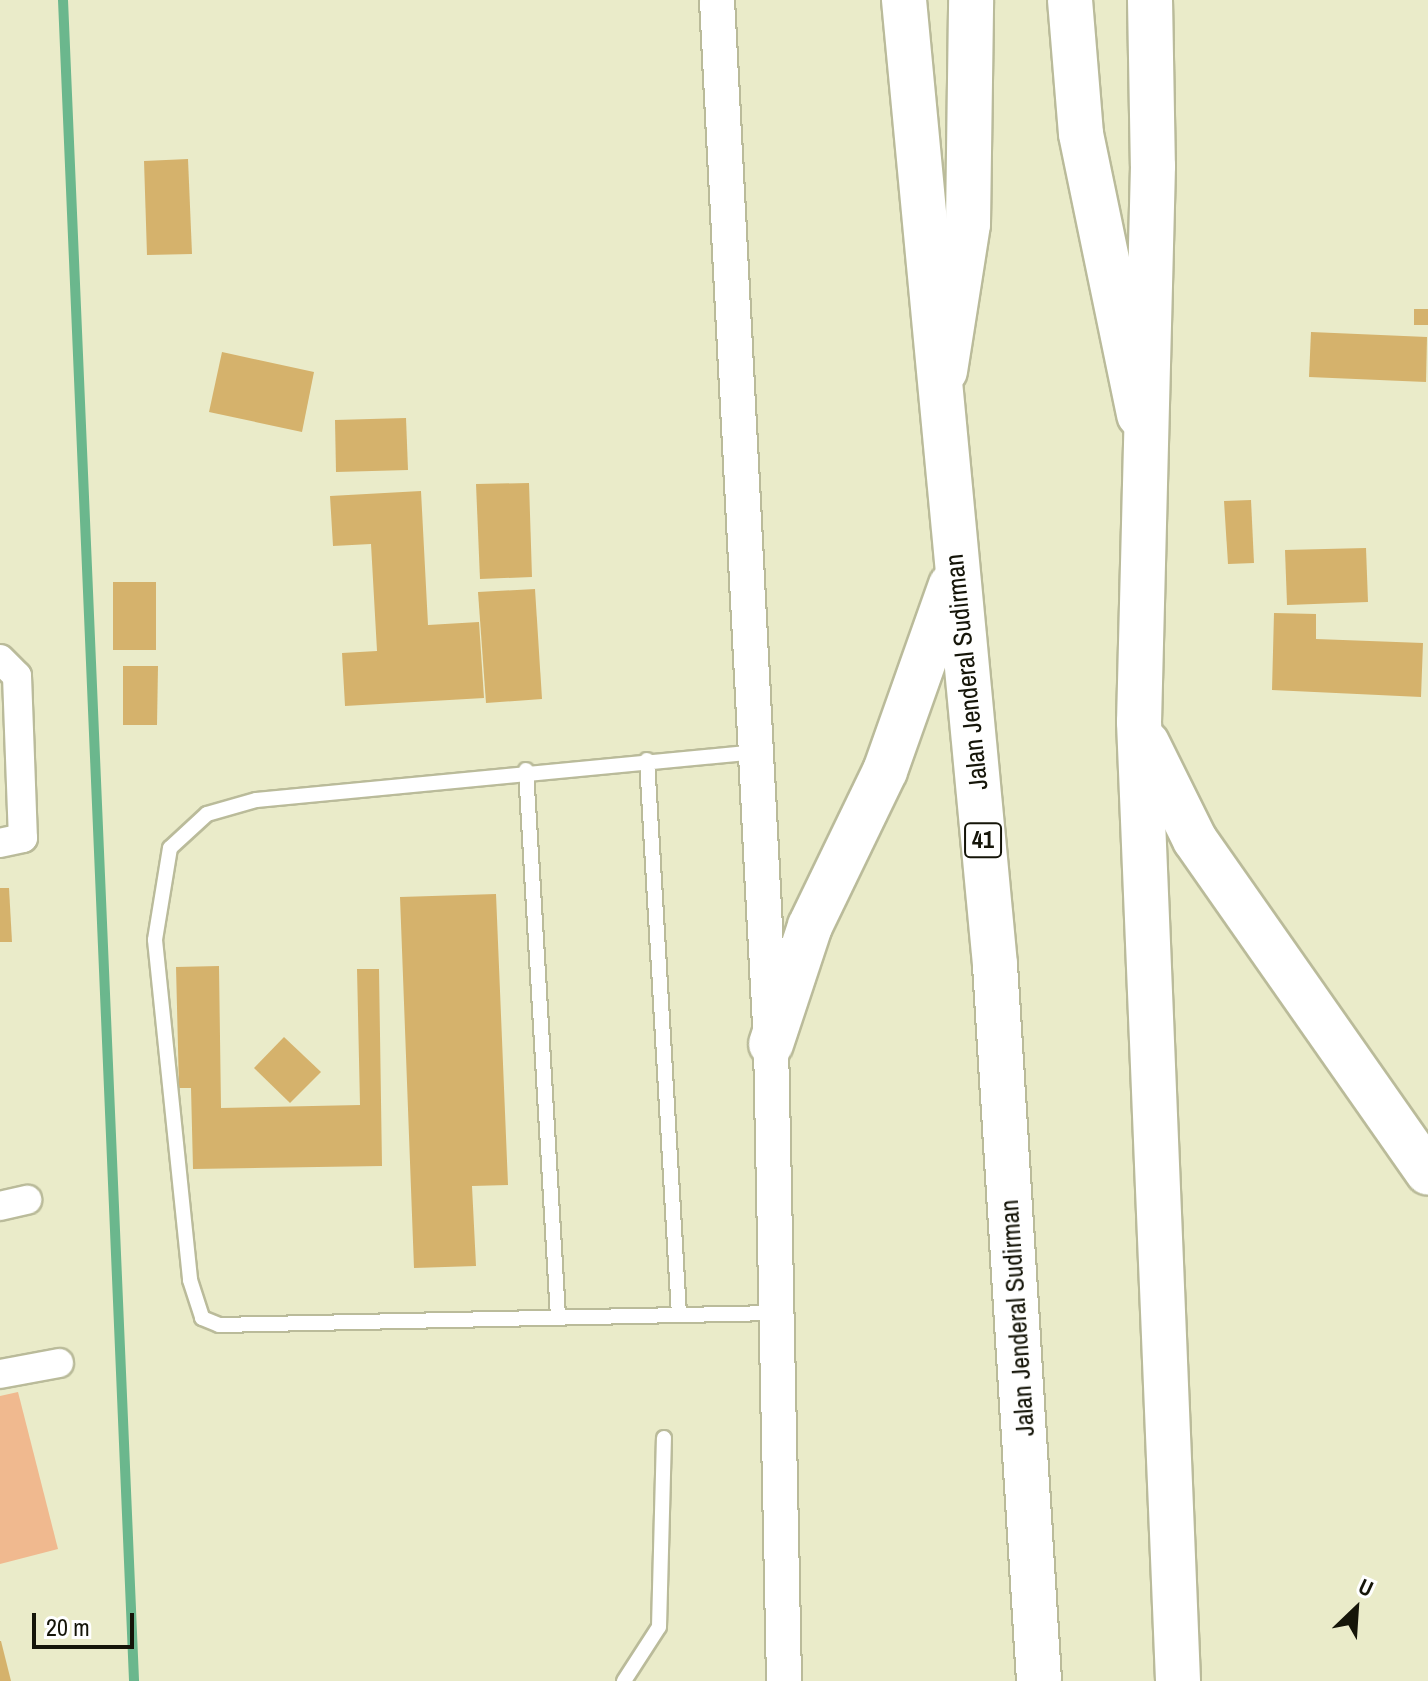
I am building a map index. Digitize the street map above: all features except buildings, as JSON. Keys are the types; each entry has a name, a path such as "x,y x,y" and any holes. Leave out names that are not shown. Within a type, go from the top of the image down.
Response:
{"main road":[{"path":"940,401 968,224 971,0"},
{"path":"1070,0 1089,183 1146,450"},
{"path":"1150,0 1146,450 1139,722 1178,1681"},
{"name":"Jalan Jenderal Sudirman","path":"903,3 995,965 1039,1681"},
{"path":"771,1044 810,926 885,771 955,570"},
{"path":"1139,722 1195,840 1428,1173"}],"street":[{"path":"717,0 771,1044 784,1681"},
{"path":"0,659 17,676 23,838 0,843"},
{"path":"0,1374 59,1363"}],"lane":[{"path":"757,752 526,770 256,800 207,814 170,848 155,940 190,1280 202,1318 219,1325 777,1313"},
{"path":"647,760 679,1315"},
{"path":"526,770 558,1317"},
{"path":"624,1681 659,1627 664,1438"}],"shaded area":[{"path":"18,1392 58,1549 0,1564 0,1396"}],"waterway":[{"path":"63,0 134,1681"}]}
